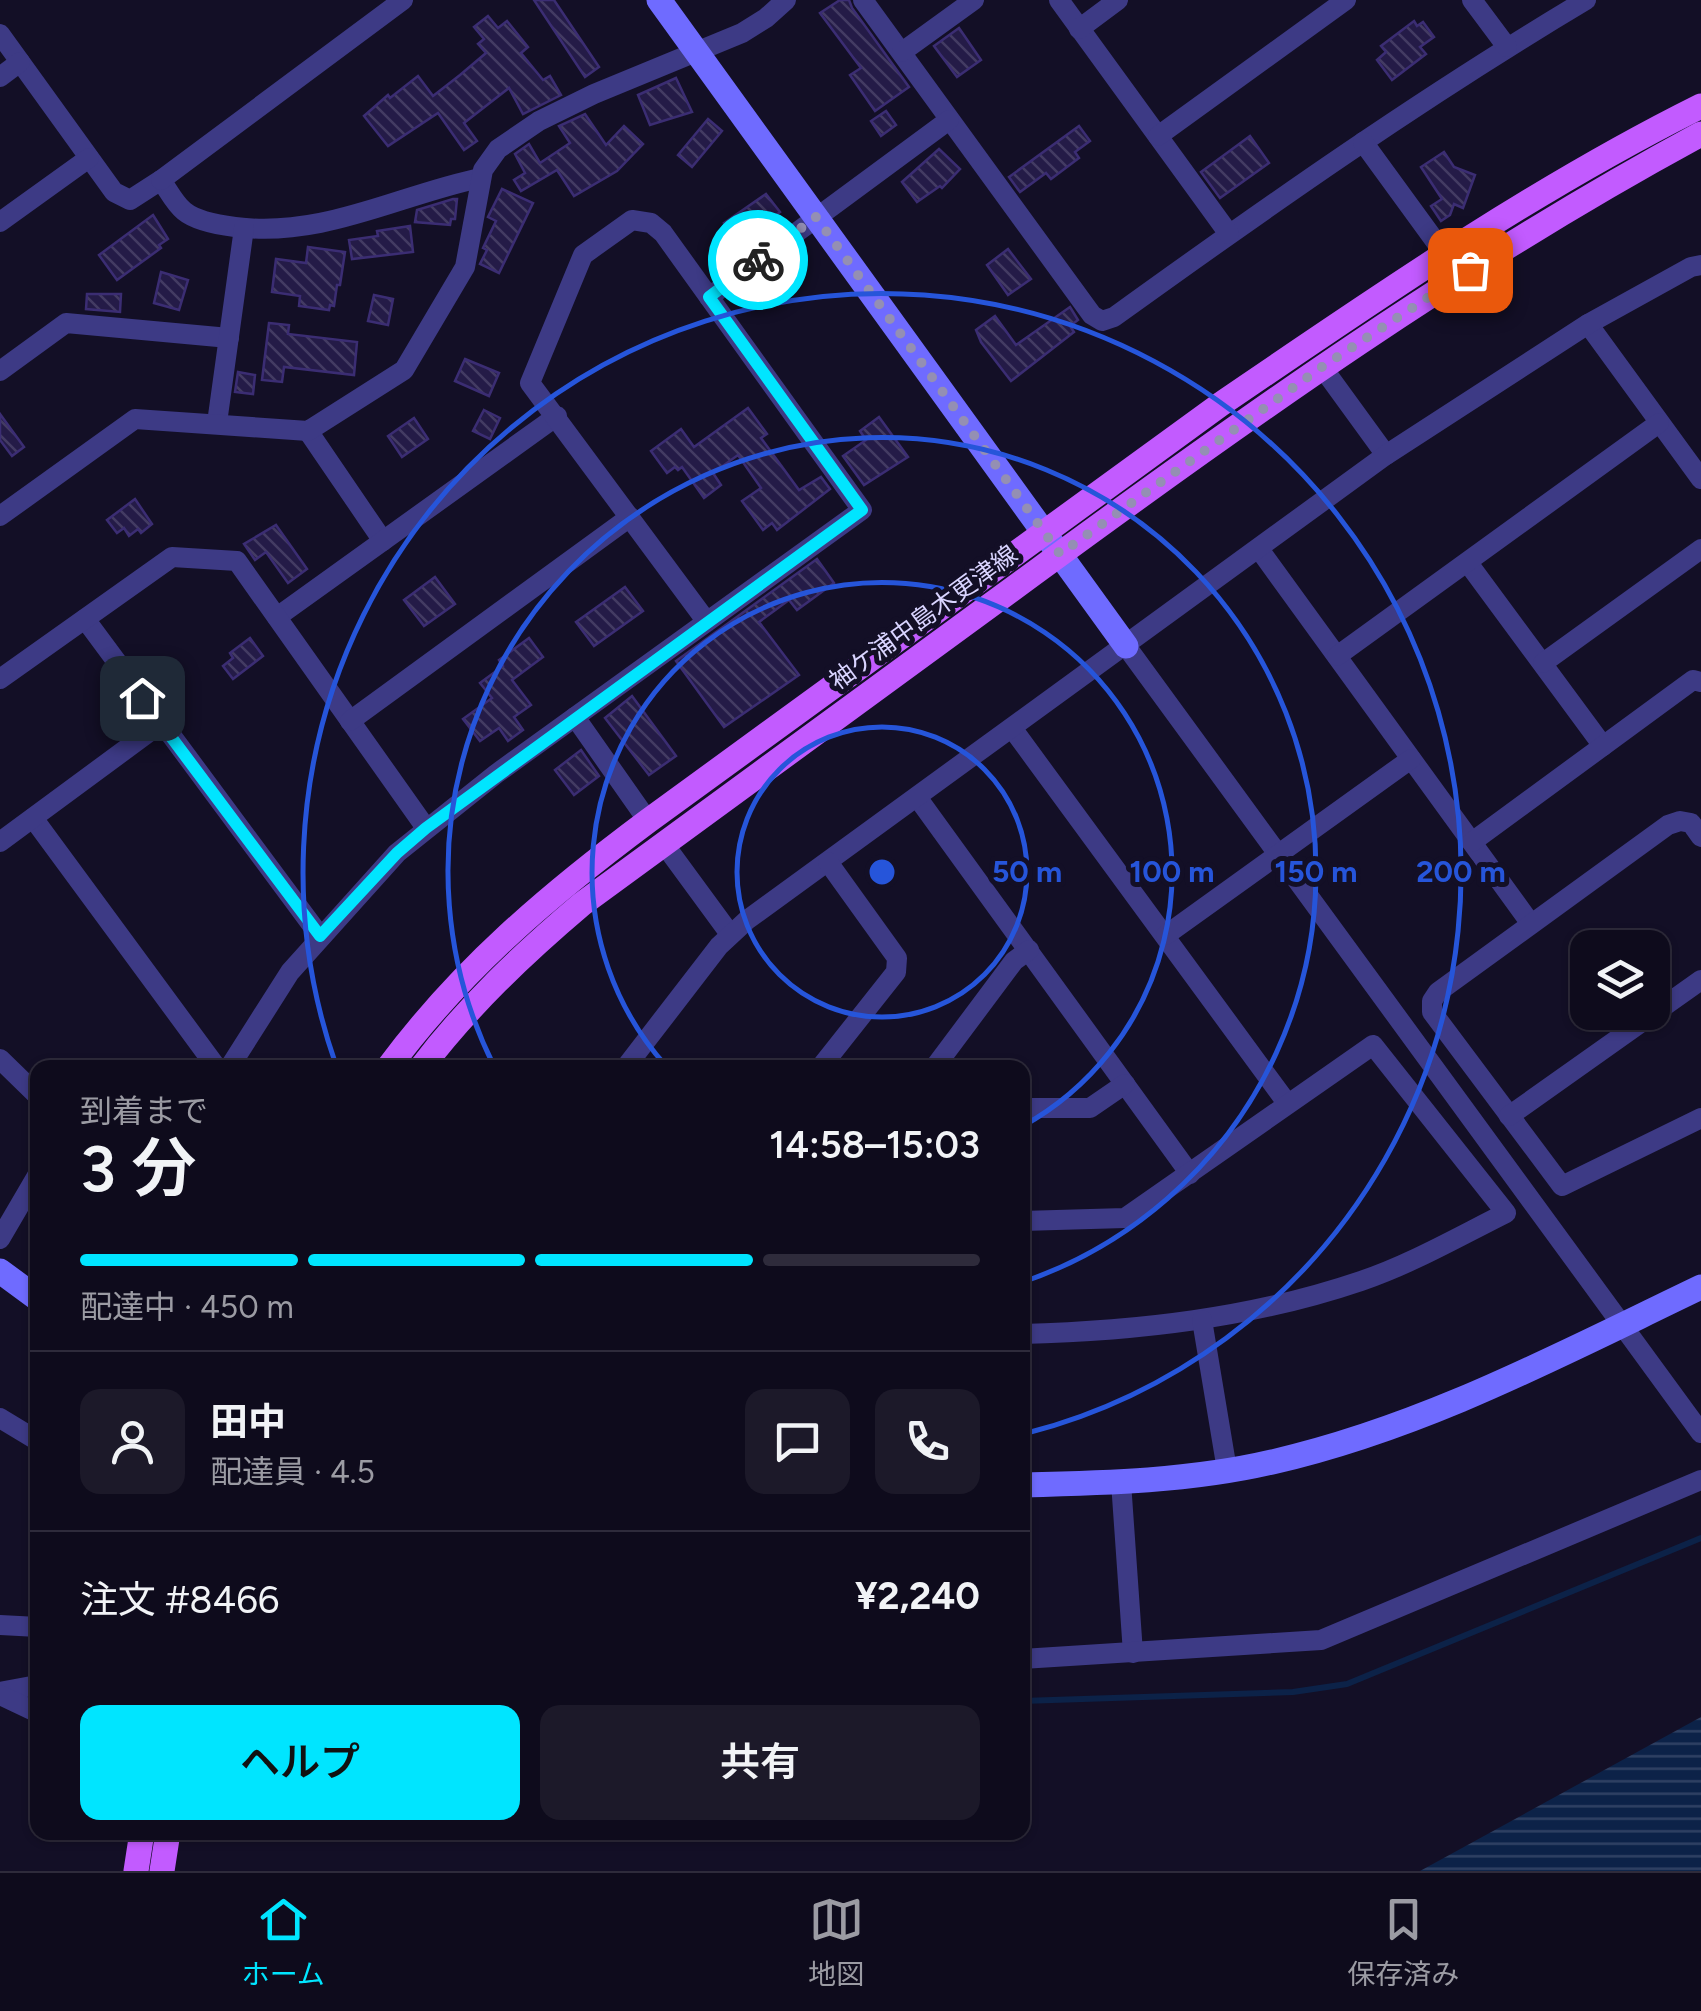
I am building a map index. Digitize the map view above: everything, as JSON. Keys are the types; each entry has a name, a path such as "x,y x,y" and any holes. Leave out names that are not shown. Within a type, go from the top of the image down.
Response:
{"main road":[{"name":"袖ケ浦中島木更津線","path":"427,1060 514,961 582,904 1053,544 1221,404 1446,256 1585,170 1701,106"},
{"name":"袖ケ浦中島木更津線","path":"395,1060 474,966 560,886 648,821 1053,544 1436,291 1701,134"},
{"path":"136,1871 139,1840"},
{"path":"162,1871 167,1840"}],"street":[{"path":"0,34 114,192 130,200 404,0"},
{"path":"659,0 1701,1433"},
{"path":"0,488 6,511 136,419 308,431 404,370 464,267 480,178 498,148 539,120 594,94 742,33 786,0"},
{"path":"864,0 1092,315 1102,321 1114,317 1363,142 1586,0"},
{"path":"902,52 974,0"},
{"path":"1058,0 1229,234"},
{"path":"1080,29 1118,0"},
{"path":"1158,136 1346,0"},
{"path":"1472,0 1507,47"},
{"path":"0,77 20,62"},
{"path":"709,297 949,120"},
{"path":"1363,142 1446,256"},
{"path":"0,222 90,158"},
{"path":"161,180 185,212 216,224 278,231 307,227 480,178"},
{"path":"234,1060 290,972 397,853 575,717 862,510 662,233 651,223 632,220 583,255 530,383 706,622"},
{"path":"217,423 244,228"},
{"path":"631,1060 730,934 1386,454 1588,324 1701,265"},
{"path":"0,372 66,323 229,338"},
{"path":"1588,324 1701,479"},
{"path":"1322,367 1386,454"},
{"path":"277,618 556,416"},
{"path":"1337,656 1659,422"},
{"path":"308,431 383,542"},
{"path":"350,721 630,517"},
{"path":"1259,548 1531,924"},
{"path":"1543,663 1701,548"},
{"path":"0,679 172,558 237,561 426,828"},
{"path":"1468,563 1603,746"},
{"path":"85,619 320,936"},
{"path":"1472,842 1693,680 1701,682"},
{"path":"575,717 648,821"},
{"path":"0,842 160,724"},
{"path":"1012,728 1287,1103"},
{"path":"1166,935 1411,759"},
{"path":"917,797 1190,1174"},
{"path":"33,818 210,1060"},
{"path":"1701,837 1691,823 1668,825 1438,992 1432,1001 1432,1012 1562,1186 1701,1118"},
{"path":"664,844 730,934"},
{"path":"826,1060 896,972 897,958 828,862"},
{"path":"940,1060 1014,961 1030,950"},
{"path":"1508,1116 1701,980"},
{"path":"1030,1221 1126,1218 1373,1046 1506,1213 1362,1281 1280,1304 1202,1320 1098,1332 1030,1334"},
{"path":"0,1059 30,1088"},
{"path":"1030,1108 1090,1108 1125,1084"},
{"path":"0,1239 30,1188"},
{"path":"0,1271 30,1293"},
{"path":"1030,1484 1121,1482 1227,1470 1334,1447 1463,1401 1701,1286"},
{"path":"1202,1320 1227,1470"},
{"path":"0,1418 30,1435"},
{"path":"1030,1659 1320,1640 1701,1480"},
{"path":"1121,1482 1133,1653"},
{"path":"0,1625 30,1627"},
{"path":"0,1694 30,1687"},
{"path":"0,1694 30,1709"},
{"path":"126,1871 137,1840"}],"water":[{"path":"1701,1717 1701,1871 1420,1871"}],"building":[{"path":"534,0 554,0 599,67 585,77"},
{"path":"840,0 849,0 909,87 875,111 850,75 861,68 820,13"},
{"path":"488,16 498,28 507,21 528,47 521,53 543,80 550,76 561,95 523,114 509,88 464,123 477,141 464,150 438,113 388,146 364,116 418,76 433,96 460,75 486,53 478,44 484,39 474,27"},
{"path":"1414,21 1417,26 1423,22 1434,37 1420,47 1426,54 1392,80 1377,60 1386,52 1381,46"},
{"path":"959,28 981,60 957,77 934,46"},
{"path":"676,78 692,112 650,125 638,95"},
{"path":"886,111 896,125 881,136 871,121"},
{"path":"585,114 606,145 624,126 643,144 617,171 574,196 557,170 521,191 514,180 525,173 515,154 529,144 540,163 570,143 559,126"},
{"path":"708,119 722,131 692,167 678,155"},
{"path":"1079,126 1090,141 1075,152 1079,158 1051,179 1046,173 1020,192 1009,177"},
{"path":"1250,136 1269,163 1220,198 1201,172"},
{"path":"939,149 960,169 942,188 917,202 902,182"},
{"path":"1444,152 1454,167 1475,175 1463,208 1454,204 1450,215 1441,221 1431,206 1442,199 1421,167"},
{"path":"502,189 533,203 499,273 480,264 496,221 488,217"},
{"path":"766,194 780,212 739,243 724,223"},
{"path":"457,199 455,219 451,219 450,225 415,222 417,210"},
{"path":"153,215 168,239 117,280 99,255"},
{"path":"410,226 413,252 352,259 349,240"},
{"path":"308,247 345,252 340,285 329,310 299,306 300,296 272,292 276,259 306,263"},
{"path":"1008,249 1031,279 1008,295 987,265"},
{"path":"161,272 188,280 179,310 154,303"},
{"path":"87,294 121,294 120,312 86,309"},
{"path":"374,295 393,299 388,325 368,321"},
{"path":"1070,307 1078,320 1070,326 1074,332 1011,381 976,330 995,316 1016,345"},
{"path":"269,323 289,325 288,334 357,342 354,375 284,367 282,382 262,380"},
{"path":"465,359 499,373 489,396 455,381"},
{"path":"238,372 255,375 253,394 235,392"},
{"path":"748,408 767,434 761,438 799,490 821,477 830,489 777,530 772,523 763,530 742,501 761,488 738,455 713,473 721,485 704,498 682,467 667,473 651,451 681,429 694,447"},
{"path":"484,410 500,418 490,439 473,431"},
{"path":"0,414 24,447 12,456 0,440"},
{"path":"879,417 908,457 864,485 843,456 866,440 860,431"},
{"path":"414,418 428,439 402,457 388,436"},
{"path":"135,499 152,524 141,533 138,529 129,536 124,528 117,533 107,520"},
{"path":"276,525 307,569 288,583 266,552 255,560 244,544"},
{"path":"817,559 834,583 797,610 789,600 759,622 799,675 724,727 676,661"},
{"path":"435,577 455,604 424,626 404,600"},
{"path":"625,587 643,611 594,646 576,622"},
{"path":"250,638 263,656 233,679 223,666 233,658 230,653"},
{"path":"529,638 543,657 512,680 531,705 514,717 523,730 508,741 499,728 480,741 463,719 492,698 480,683 503,666 499,660"},
{"path":"632,696 676,756 649,775 605,718"},
{"path":"581,750 599,776 574,795 555,770"}],"waterway":[{"path":"1030,1701 1293,1692 1347,1684 1701,1538"}],"way so far":[{"path":"758,260 816,217 1060,554 1322,367 1470,270"}],"route":[{"path":"142,698 320,936 397,853 426,828 862,510 709,297 758,260"}]}
